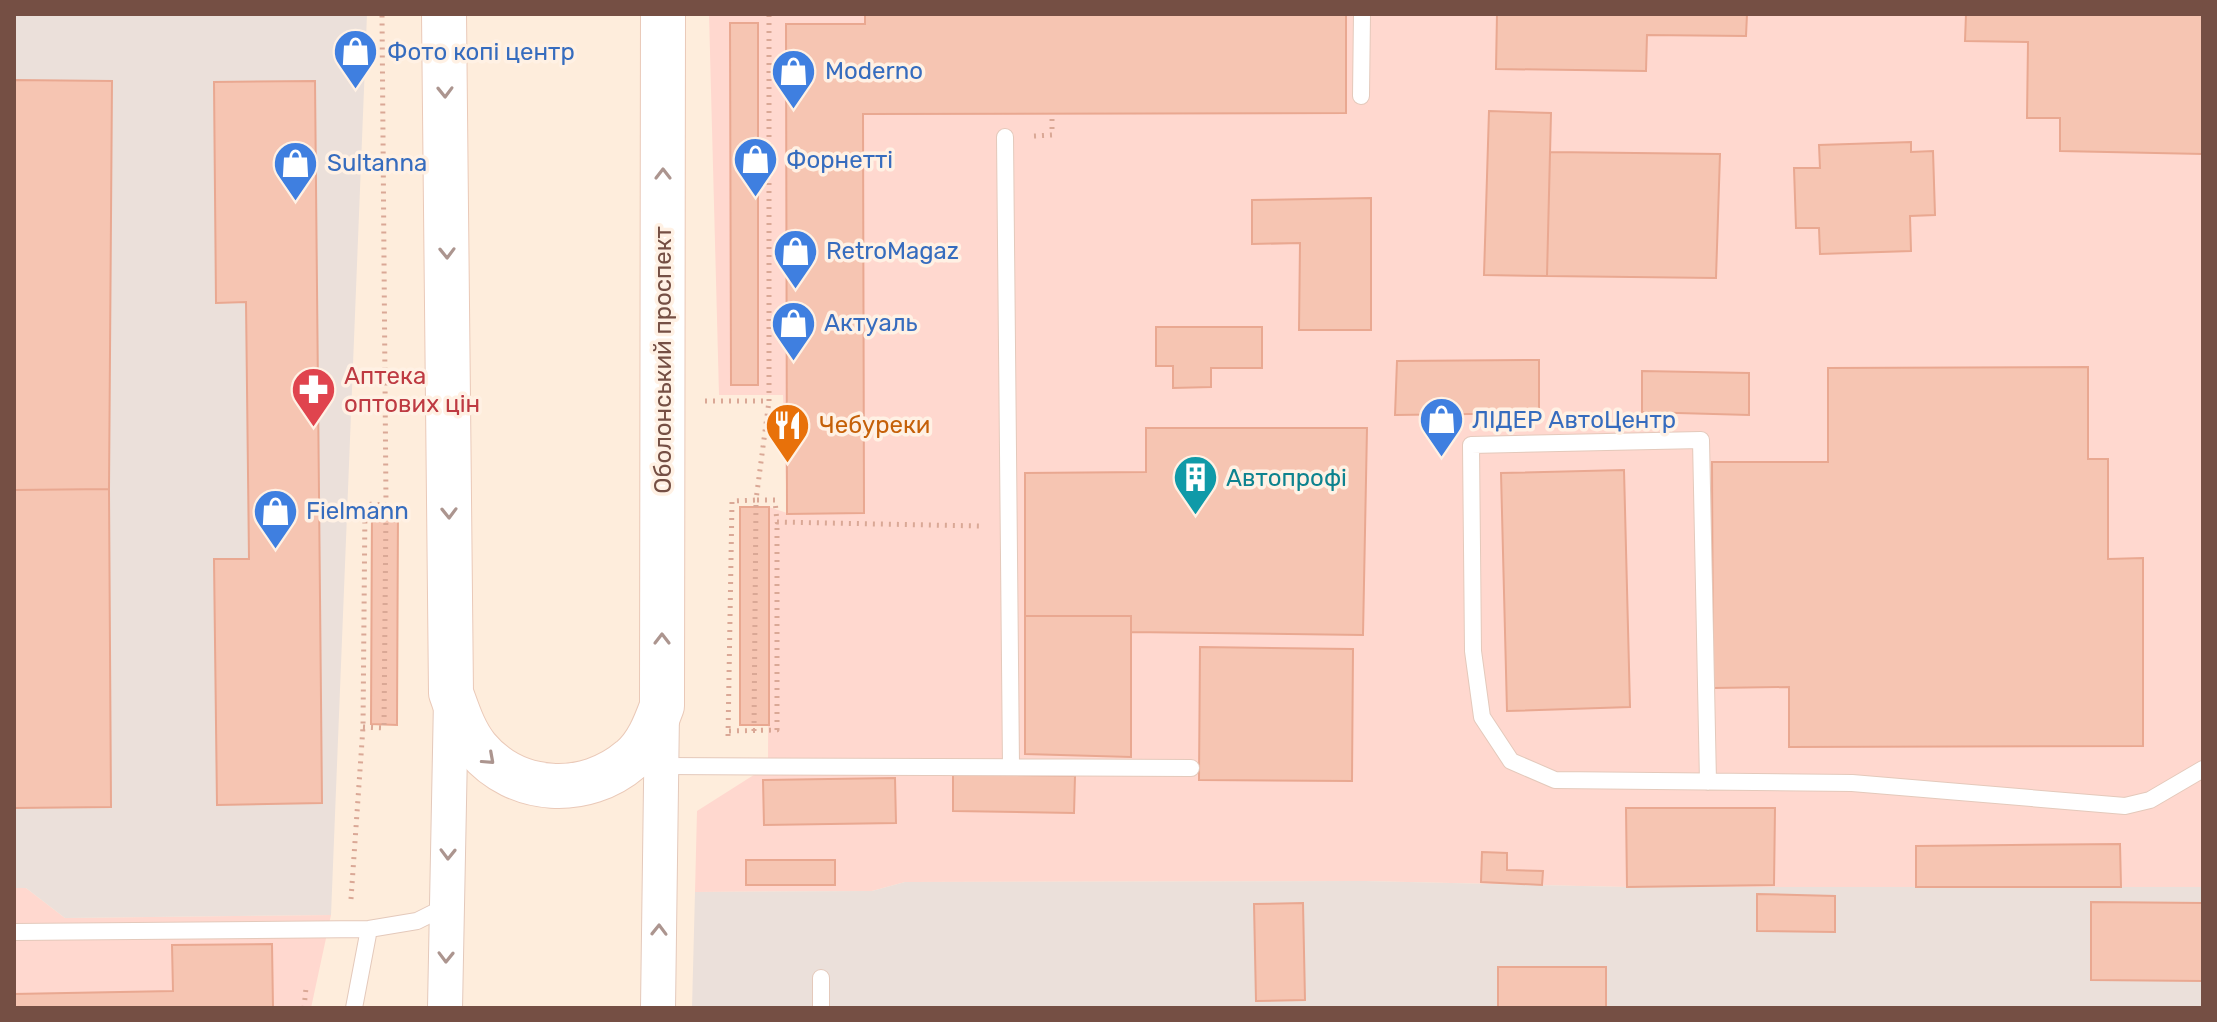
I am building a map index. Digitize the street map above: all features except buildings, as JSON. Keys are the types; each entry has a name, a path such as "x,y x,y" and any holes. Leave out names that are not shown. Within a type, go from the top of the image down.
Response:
{"main road":[{"name":"Оболонський проспект","path":"444,14 451,693 461,723 487,757 524,781 553,787 582,785 610,775 633,758 651,734 662,706 663,14"}],"street":[{"name":"Оболонський проспект","path":"445,1008 451,693"},
{"name":"Оболонський проспект","path":"658,1008 662,706"}],"lane":[{"path":"1361,96 1362,14"},
{"path":"1005,137 1011,767"},
{"path":"1708,782 1701,440 1471,445 1473,651 1482,717 1511,761 1555,780 1708,782 1852,783 2125,806 2150,800 2203,769"},
{"path":"662,766 1191,768"},
{"path":"14,932 369,929 417,921 447,906"},
{"path":"354,1008 369,929"},
{"path":"821,978 821,1008"}],"path":[{"path":"363,727 384,728 386,505 382,14"},
{"path":"754,731 756,500 769,401 769,14"},
{"path":"700,401 769,401"},
{"path":"724,766 729,731 732,501 775,500 777,730 729,731"},
{"path":"351,900 363,727 365,504 386,505"},
{"path":"777,522 1009,527"},
{"path":"304,1008 306,988"}],"shaded area":[{"path":"14,14 367,14 331,915 65,918 26,888 14,888"},
{"path":"709,14 2203,14 2203,887 1627,887 1364,881 905,882 872,891 695,892 697,811 768,766 769,507 787,513 783,395 719,395"},
{"path":"1364,881 1627,887 2203,887 2203,1008 692,1008 695,892 872,891 905,882"},
{"path":"14,888 26,888 65,918 331,915 311,1008 14,1008"}],"place":[{"name":"Фото копі центр","path":"356,91"},
{"name":"Moderno","path":"794,110"},
{"name":"Форнетті","path":"755,199"},
{"name":"Sultanna","path":"296,202"},
{"name":"RetroMagaz","path":"795,290"},
{"name":"Актуаль","path":"793,362"},
{"name":"Аптека оптових цін","path":"313,429"},
{"name":"ЛІДЕР АвтоЦентр","path":"1441,459"},
{"name":"Чебуреки","path":"788,464"},
{"name":"Автопрофі","path":"1195,517"},
{"name":"Fielmann","path":"275,550"}]}
